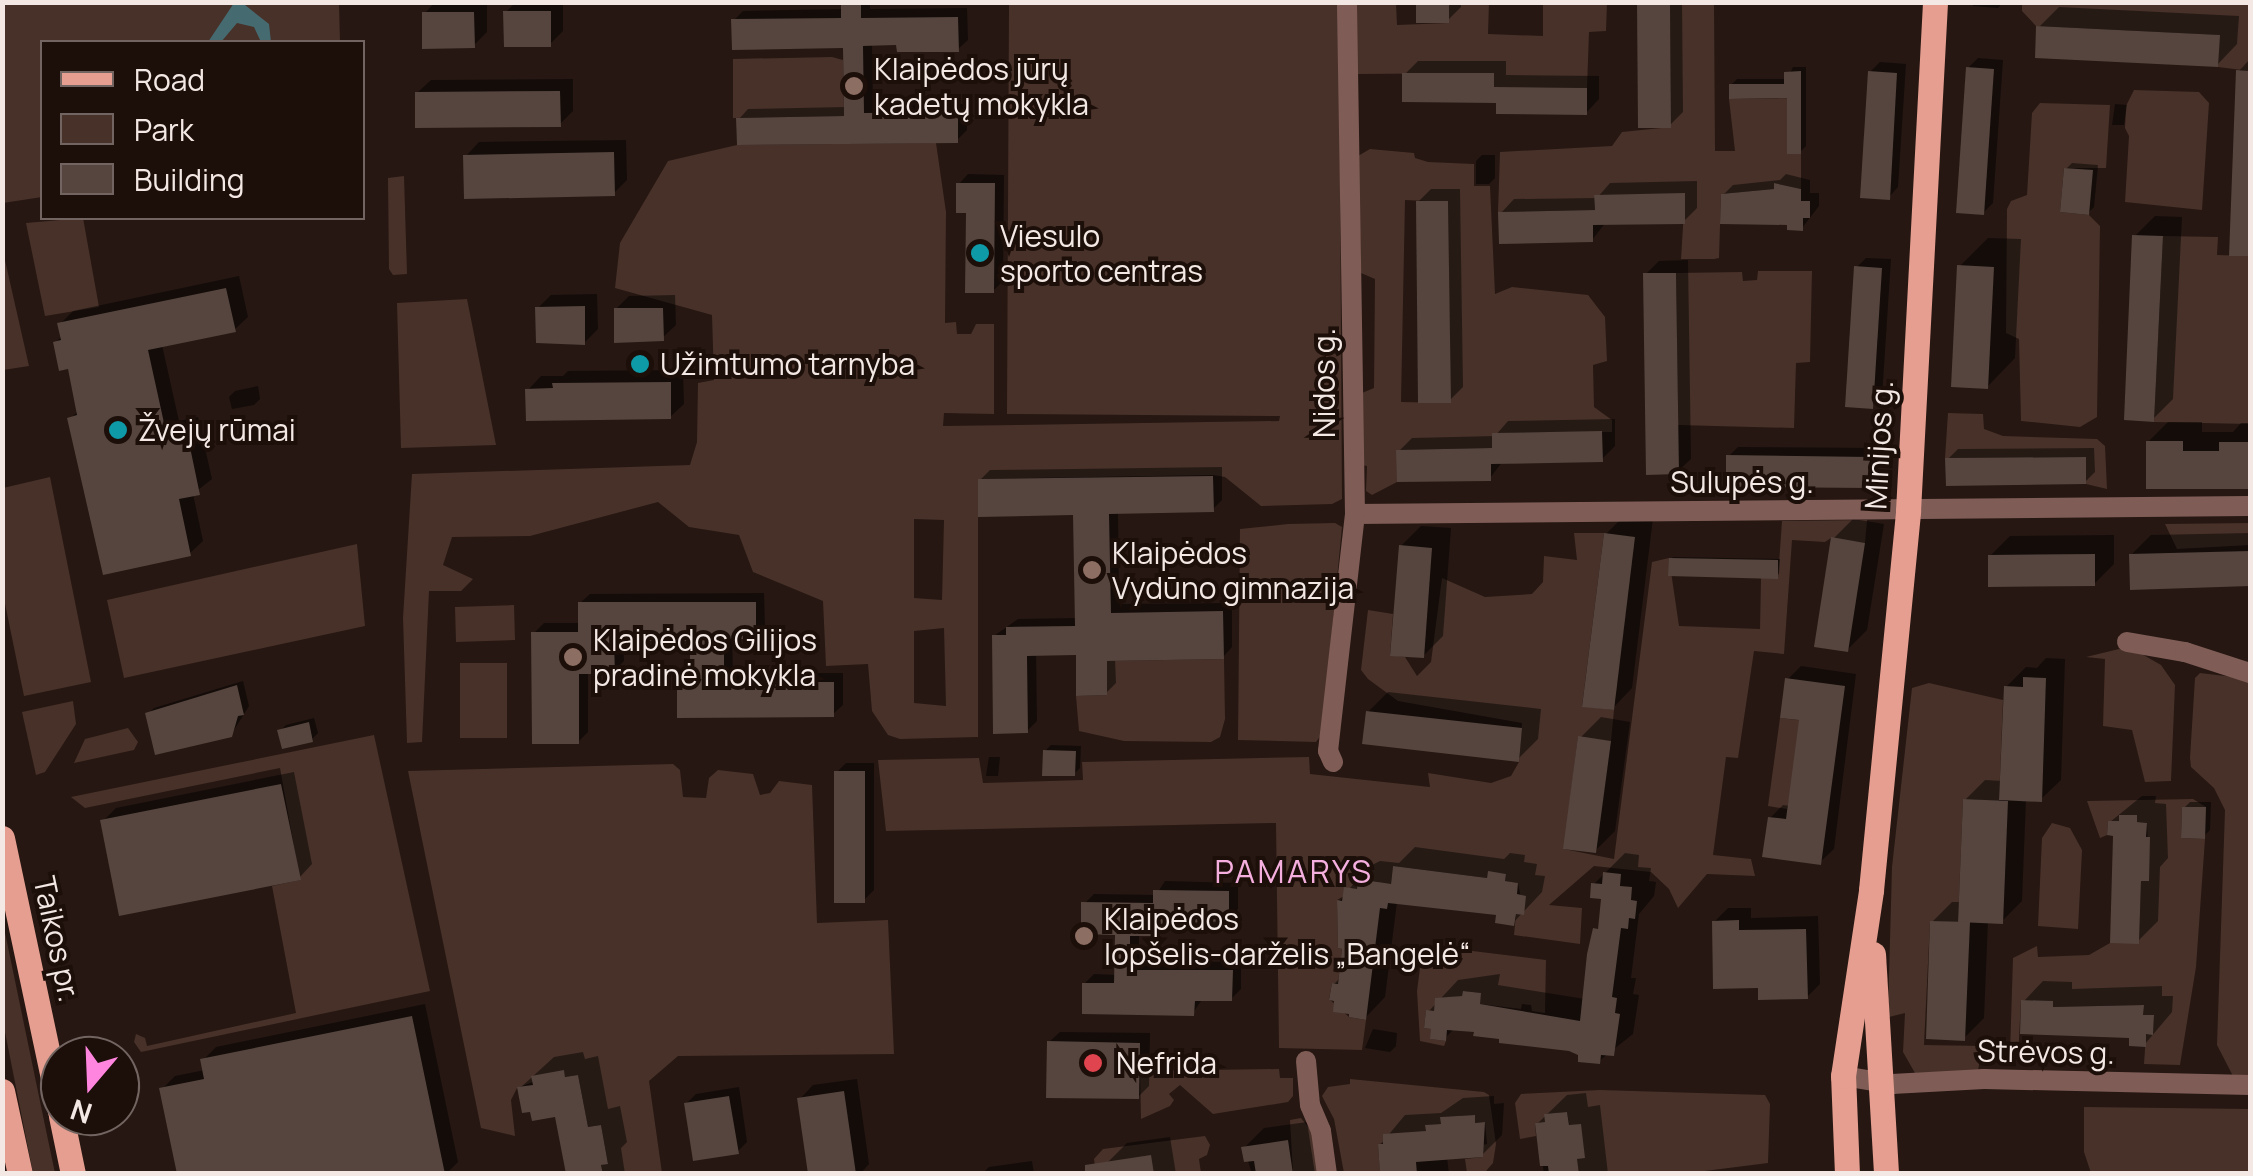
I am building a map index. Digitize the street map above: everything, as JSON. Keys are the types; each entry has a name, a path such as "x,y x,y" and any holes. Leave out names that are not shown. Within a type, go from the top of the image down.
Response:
{"main road":[{"name":"Minijos g.","path":"1847,1174 1842,1076 1871,890 1908,511 1935,2"},
{"name":"Taikos pr.","path":"2,838 44,1036"},
{"name":"Minijos g.","path":"1871,890 1877,1083 1886,1174"},
{"path":"2,1091 20,1174"},
{"name":"Taikos pr.","path":"65,1136 73,1174"}],"street":[{"name":"Nidos g.","path":"1332,762 1328,751 1354,514 1347,2"},
{"name":"Sulupės g.","path":"1354,514 2250,506"},
{"path":"2127,642 2185,652 2250,673"},
{"path":"1306,1061 1310,1105 1321,1131 1327,1174"},
{"name":"Strėvos g.","path":"1842,1076 1877,1083 1984,1079 2250,1085"}],"green space":[{"path":"3,3 339,3 340,40 40,40 40,197 3,203"},
{"path":"1009,3 1339,3 1342,499 1332,504 1261,506 1225,477 1213,475 978,479 978,737 900,739 888,735 872,711 868,664 826,666 823,601 753,572 739,535 689,527 658,502 530,536 452,537 443,565 473,579 461,591 429,591 422,742 407,743 403,618 412,474 690,465 697,442 698,383 714,380 712,315 615,288 620,243 668,161 737,145 936,143 946,212 945,323 956,322 957,334 971,334 976,324 994,324 994,414 944,413 943,426 1279,421 1280,416 1007,414","holes":["914,519 944,520 942,600 914,598","944,628 946,706 914,703 914,631"]},
{"path":"1357,3 1396,3 1397,25 1448,23 1449,3 1489,3 1488,34 1543,36 1543,3 1607,3 1606,31 1589,32 1587,88 1494,87 1493,73 1357,74"},
{"path":"1670,3 1714,3 1715,151 1735,151 1729,99 1801,98 1800,112 1787,113 1787,154 1801,154 1801,189 1774,183 1774,189 1721,194 1719,258 1714,259 1681,259 1685,194 1594,196 1595,210 1498,212 1500,152 1612,146 1622,132 1671,127"},
{"path":"2022,3 2250,3 2250,71 2218,67 2219,35 2036,26 2022,11"},
{"path":"733,59 843,60 844,116 733,118"},
{"path":"2134,90 2199,92 2209,103 2202,210 2125,202 2129,136 2125,128 2126,106"},
{"path":"2040,103 2110,105 2106,168 2064,168 2060,212 2089,215 2100,226 2097,417 2080,427 2021,421 2019,339 2006,333 2007,209 2011,201 2027,195 2032,113"},
{"path":"1370,149 1414,153 1415,158 1428,162 1474,164 1474,186 1490,186 1495,294 1512,287 1588,295 1605,317 1607,361 1593,365 1594,407 1612,420 1612,432 1493,433 1492,448 1397,450 1397,482 1372,495 1366,491 1367,466 1361,465 1362,393 1374,388 1375,279 1361,273 1358,156","holes":["1405,200 1448,202 1450,403 1401,402"]},
{"path":"404,176 407,274 393,275 389,269 388,178"},
{"path":"83,220 99,307 45,316 26,223"},
{"path":"2163,236 2218,237 2217,255 2250,256 2250,424 2154,422"},
{"path":"2,247 29,366 3,370 2,370"},
{"path":"1758,271 1812,271 1810,362 1796,363 1794,428 1678,425 1676,273 1742,272 1743,281 1757,280"},
{"path":"467,299 496,445 401,448 397,303"},
{"path":"1948,413 1983,414 1984,429 2003,436 2097,439 2105,446 2107,489 2086,484 2085,457 1945,458"},
{"path":"50,477 91,682 24,696 3,594 3,488"},
{"path":"1867,520 1865,543 1831,538 1825,542 1792,540 1784,654 1754,651 1738,758 1726,757 1713,855 1751,859 1755,876 1707,874 1678,908 1669,889 1651,872 1594,866 1549,905 1582,908 1580,944 1514,935 1516,914 1524,914 1518,883 1505,881 1506,874 1488,872 1487,878 1393,866 1390,891 1379,882 1358,879 1357,889 1337,900 1338,948 1342,949 1338,983 1332,983 1329,999 1349,1017 1366,1020 1362,1050 1279,1048 1276,823 886,831 878,760 979,758 983,783 1083,780 1082,762 1309,757 1310,774 1430,787 1428,773 1491,783 1511,776 1519,762 1522,723 1398,701 1368,679 1361,670 1368,610 1393,614 1390,655 1405,657 1417,676 1431,662 1442,578 1485,597 1532,594 1543,582 1544,556 1577,560 1574,533 1604,533 1582,706 1614,710 1611,741 1578,737 1564,849 1614,859 1652,562 1669,558 1679,626 1760,629 1761,578 1778,578 1782,521"},
{"path":"1335,523 1342,527 1322,734 1316,742 1238,740 1240,529"},
{"path":"2250,523 2250,545 2177,549 2165,524"},
{"path":"357,544 365,626 124,678 107,600"},
{"path":"514,605 515,640 456,642 455,607"},
{"path":"2119,649 2140,653 2161,665 2175,685 2171,781 2145,782 2132,730 2103,726 2105,659 2086,657"},
{"path":"1224,659 1225,719 1220,737 1211,742 1124,741 1079,731 1076,696 1107,695 1107,661"},
{"path":"460,663 507,663 507,738 460,738"},
{"path":"2200,673 2250,679 2250,1076 2233,1076 2217,1045 2225,810 2214,788 2191,767 2195,678"},
{"path":"1929,683 2003,700 1999,801 1963,799 1958,922 1930,922 1924,1045 1982,1046 1978,1071 1915,1073 1903,1052 1905,1013 1889,1017 1888,1013 1892,867 1912,688"},
{"path":"73,701 76,724 45,772 36,775 22,712"},
{"path":"1780,718 1806,721 1787,809 1768,806"},
{"path":"128,728 138,742 134,750 74,763 85,739"},
{"path":"374,735 430,991 141,1052 140,1036 136,1034 145,1038 147,1046 296,1013 272,886 300,880 280,768 85,808 71,797"},
{"path":"673,764 680,770 683,797 706,798 709,778 718,770 753,774 760,795 770,793 779,781 812,785 817,923 888,920 894,1054 678,1056 649,1081 662,1173 603,1173 601,1165 608,1163 601,1125 588,1127 578,1075 565,1077 564,1070 517,1088 511,1100 515,1136 481,1128 408,771"},
{"path":"2193,799 2206,807 2182,807 2181,838 2205,839 2196,967 2180,1065 2144,1064 2146,1034 2153,1034 2154,1016 2143,1015 2143,1005 2053,1007 2052,1001 2021,1000 2018,1058 2010,1053 2013,958 2037,946 2038,957 2089,955 2110,943 2139,943 2141,881 2149,880 2147,823 2137,822 2136,815 2120,815 2119,821 2108,821 2107,835 2100,838 2087,801"},
{"path":"2052,823 2070,828 2082,850 2078,929 2038,926 2042,838"},
{"path":"2,918 40,1101 40,1136 47,1136 55,1173 33,1173 3,1022"},
{"path":"1423,945 1546,960 1545,1013 1532,1011 1531,1005 1522,1004 1521,1009 1480,1004 1480,993 1464,991 1462,996 1436,999 1434,1011 1426,1011 1424,1028 1431,1029 1431,1039 1446,1041 1444,1046 1420,1041 1417,991"},
{"path":"1279,1069 1280,1078 1293,1078 1293,1096 1288,1102 1213,1114 1180,1085 1169,1094 1174,1100 1170,1106 1141,1119 1140,1071"},
{"path":"1350,1079 1484,1092 1489,1095 1496,1144 1493,1163 1486,1171 1467,1173 1465,1159 1483,1157 1482,1145 1487,1144 1485,1122 1475,1123 1474,1115 1441,1117 1441,1124 1426,1125 1426,1139 1378,1144 1380,1173 1344,1173 1334,1119 1322,1096 1328,1087 1350,1084"},
{"path":"1600,1090 1765,1095 1770,1104 1768,1163 1681,1174 1579,1173 1567,1112 1545,1114 1545,1122 1535,1123 1536,1136 1520,1139 1515,1103 1521,1094"},
{"path":"2084,1107 2250,1109 2250,1173 2091,1173 2084,1152"},
{"path":"1301,1118 1313,1133 1318,1173 1293,1173 1290,1120"},
{"path":"1205,1136 1210,1145 1207,1155 1199,1159 1201,1173 1096,1173 1094,1159 1103,1149"}],"water":[{"path":"234,3 245,5 269,24 271,40 260,40 254,27 237,23 223,40 209,40"}],"building":[{"name":"Klaipėdos jūrų kadetų mokykla","path":"841,2 861,2 861,18 958,17 959,52 897,52 896,45 863,46 864,113 958,112 958,143 737,145 736,118 844,116 843,48 732,50 731,19 841,18"},
{"path":"1416,2 1449,2 1449,23 1416,23"},
{"path":"1637,2 1670,2 1671,128 1638,128"},
{"path":"503,11 551,11 551,47 504,47"},
{"path":"422,12 474,12 475,48 422,49"},
{"path":"2036,26 2220,35 2218,67 2035,58"},
{"path":"1966,67 1994,69 1984,215 1956,213"},
{"path":"2236,70 2250,71 2250,256 2229,256"},
{"path":"1801,71 1801,154 1787,154 1787,98 1729,99 1729,84 1784,84 1784,72"},
{"path":"1868,71 1897,73 1890,200 1860,198"},
{"path":"1402,73 1494,73 1494,87 1587,88 1587,115 1496,114 1496,103 1402,102"},
{"path":"560,91 561,127 415,128 415,92"},
{"path":"614,152 615,196 464,199 463,155"},
{"path":"2064,168 2093,170 2089,215 2060,212"},
{"name":"Viesulo sporto centras","path":"956,183 995,183 994,293 965,293 966,213 956,213"},
{"path":"1774,183 1801,189 1801,201 1810,201 1810,218 1803,218 1803,231 1787,230 1787,225 1720,224 1721,194 1774,189"},
{"path":"1685,193 1685,224 1593,225 1593,242 1499,244 1498,212 1595,210 1594,195"},
{"path":"1416,201 1448,201 1451,403 1418,403"},
{"path":"2132,235 2163,236 2154,422 2124,420"},
{"path":"1957,265 1994,267 1988,389 1951,387"},
{"path":"1854,266 1882,268 1873,409 1845,407"},
{"path":"1643,273 1676,273 1679,474 1646,475"},
{"name":"Žvejų rūmai","path":"226,288 236,332 148,350 166,432 186,428 200,495 179,499 191,556 103,575 67,418 77,415 68,369 59,371 53,342 61,340 57,323"},
{"path":"585,306 585,345 536,343 535,307"},
{"path":"614,308 663,308 664,341 614,343"},
{"path":"671,382 671,419 526,421 525,389 553,388 552,383"},
{"path":"1602,431 1603,462 1491,464 1491,481 1397,482 1396,450 1492,448 1492,433"},
{"path":"2146,441 2183,441 2183,451 2219,451 2219,442 2250,442 2250,489 2146,489"},
{"path":"1726,455 1870,457 1869,488 1726,487"},
{"path":"2086,457 2086,484 1946,486 1945,458"},
{"name":"Klaipėdos Vydūno gimnazija","path":"1213,476 1214,512 1109,514 1111,613 1223,611 1224,659 1107,661 1107,695 1076,696 1076,655 1027,656 1028,733 993,734 992,635 1006,635 1006,627 1075,626 1073,515 978,517 978,479"},
{"path":"1604,533 1635,537 1614,710 1582,707"},
{"path":"1831,537 1865,543 1848,652 1814,647"},
{"path":"1399,545 1432,548 1424,658 1390,656"},
{"path":"2250,551 2250,586 2130,590 2129,554"},
{"path":"2095,554 2095,586 1988,587 1988,555"},
{"path":"1669,558 1778,560 1778,579 1668,576"},
{"name":"Klaipėdos Gilijos pradinė mokykla","path":"578,602 756,602 756,639 724,639 724,682 834,682 834,717 677,718 677,681 690,681 690,641 614,641 615,674 579,674 579,744 532,744 531,632 578,632"},
{"path":"2023,677 2046,678 2042,802 1999,800 2004,686 2023,687"},
{"path":"1785,678 1845,686 1821,865 1762,857 1768,817 1786,819 1799,720 1780,718"},
{"path":"237,685 244,715 238,716 232,737 155,755 145,713"},
{"path":"1366,711 1522,728 1519,762 1362,744"},
{"path":"309,722 313,742 282,749 277,730"},
{"path":"1578,736 1611,741 1596,853 1563,849"},
{"path":"1043,750 1076,751 1075,776 1042,776"},
{"path":"834,771 865,771 865,903 834,903"},
{"path":"281,784 301,880 119,916 100,820"},
{"path":"1963,799 2008,801 2003,924 1958,922"},
{"path":"2182,807 2206,807 2205,839 2181,838"},
{"path":"2119,815 2137,815 2137,822 2147,823 2146,837 2150,837 2149,881 2141,881 2139,944 2110,943 2113,836 2107,835 2108,821 2119,821"},
{"path":"1393,866 1487,878 1488,871 1506,874 1505,881 1518,883 1517,894 1526,896 1524,915 1516,914 1514,926 1495,923 1496,915 1388,903 1387,909 1380,908 1366,1020 1333,1012 1334,1001 1329,1000 1332,983 1338,984 1342,949 1338,948 1337,900 1342,901 1344,887 1357,889 1358,879 1391,884"},
{"path":"1603,872 1621,874 1620,886 1632,887 1631,900 1637,901 1635,919 1629,918 1628,929 1621,928 1612,997 1617,998 1615,1013 1620,1014 1614,1056 1601,1055 1600,1064 1578,1062 1578,1055 1569,1051 1499,1043 1499,1039 1473,1036 1474,1032 1447,1030 1446,1041 1430,1039 1431,1029 1424,1028 1426,1010 1434,1011 1435,998 1462,996 1463,991 1481,993 1480,1004 1580,1021 1587,954 1593,928 1598,929 1601,899 1590,898 1591,883 1602,884"},
{"path":"1153,890 1229,891 1229,921 1161,924 1161,936 1130,936 1130,970 1233,970 1232,1001 1195,1001 1194,1016 1082,1014 1082,983 1114,983 1115,935 1081,934 1081,902 1153,903"},
{"path":"1739,920 1739,930 1806,929 1808,999 1758,1000 1758,988 1713,989 1712,921"},
{"path":"1930,921 1970,922 1965,1041 1926,1039"},
{"path":"2021,1000 2053,1001 2053,1007 2144,1005 2143,1015 2154,1015 2153,1035 2146,1034 2146,1047 2129,1046 2129,1038 2020,1034"},
{"path":"412,1016 445,1174 177,1174 159,1088 204,1079 200,1059"},
{"name":"Nefrida","path":"1047,1041 1140,1043 1139,1099 1046,1098"},
{"path":"564,1070 565,1077 578,1075 588,1127 601,1125 608,1164 601,1165 603,1174 566,1174 555,1117 532,1121 530,1112 522,1113 517,1087 533,1085 531,1076"},
{"path":"844,1091 856,1174 808,1174 797,1098"},
{"path":"729,1096 739,1154 693,1161 684,1103"},
{"path":"1567,1112 1569,1125 1581,1124 1585,1158 1577,1159 1579,1174 1549,1174 1548,1166 1540,1166 1535,1123 1545,1122 1544,1114"},
{"path":"1475,1115 1475,1123 1485,1122 1483,1157 1416,1162 1417,1174 1380,1174 1378,1144 1383,1144 1383,1134 1426,1131 1425,1125 1441,1124 1440,1117"},
{"path":"1288,1140 1293,1174 1256,1174 1254,1161 1244,1162 1241,1147"},
{"path":"1151,1155 1154,1174 1085,1174 1085,1165"}],"place":[{"name":"Klaipėdos jūrų kadetų mokykla","path":"854,86"},
{"name":"Viesulo sporto centras","path":"980,253"},
{"name":"Užimtumo tarnyba","path":"640,364"},
{"name":"Žvejų rūmai","path":"118,430"},
{"name":"Klaipėdos Vydūno gimnazija","path":"1092,570"},
{"name":"Klaipėdos Gilijos pradinė mokykla","path":"573,657"},
{"name":"Klaipėdos lopšelis-darželis „Bangelė“","path":"1084,936"},
{"name":"Nefrida","path":"1093,1063"}],"district":[{"name":"PAMARYS","path":"1294,871"}]}
